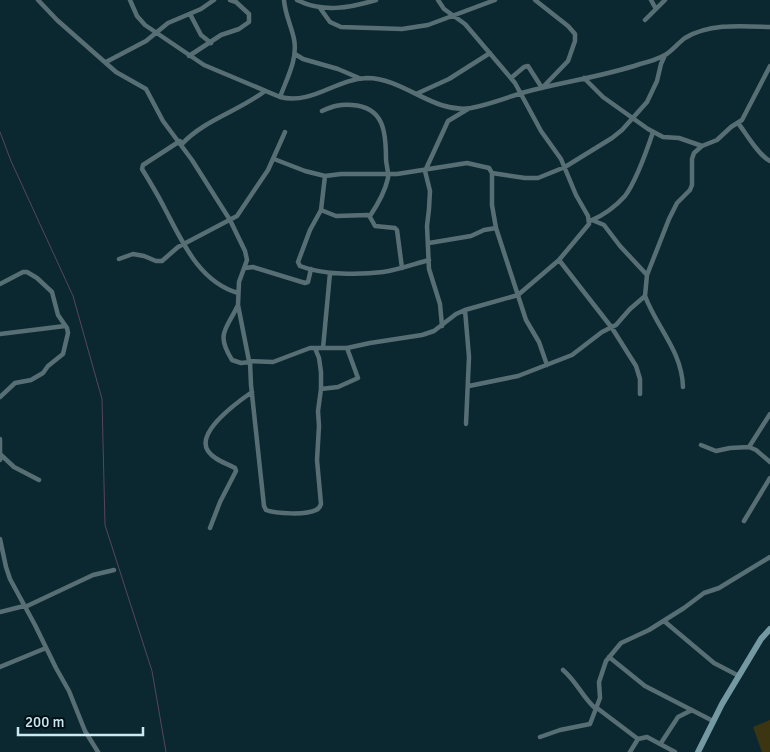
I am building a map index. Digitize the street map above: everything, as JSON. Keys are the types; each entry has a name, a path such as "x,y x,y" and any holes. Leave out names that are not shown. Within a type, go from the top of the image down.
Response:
{"main road":[{"path":"698,752 713,721 739,676 761,639 770,629"}],"street":[{"path":"38,0 57,20 116,72 146,89 163,121 181,143 230,220 245,251 247,260 241,276 238,305 250,362 265,509 277,513 314,512 322,504 317,460 321,366 315,348"},
{"path":"130,0 140,21 189,56 204,65 280,97 302,99 343,83 370,78 388,82 443,106 469,108"},
{"path":"106,62 140,45 168,23 190,14 214,0"},
{"path":"189,56 220,36 239,29 249,22 249,14 236,2 230,0"},
{"path":"280,97 295,54 294,40 286,16 284,0"},
{"path":"297,0 320,8 356,6 376,0"},
{"path":"438,0 444,9 465,24 511,78 541,131 565,167 576,195 591,221 603,224 647,275"},
{"path":"320,8 330,22 341,27 402,29 428,25 495,0"},
{"path":"535,0 568,26 575,34 568,61 543,88"},
{"path":"651,0 656,8"},
{"path":"645,20 665,0"},
{"path":"190,14 201,35 211,43"},
{"path":"492,173 533,179 565,167 612,138 632,119 651,95 657,81 660,64 665,55 683,39 717,27 770,27"},
{"path":"416,94 449,79 490,53"},
{"path":"295,54 303,59 338,69 359,79"},
{"path":"442,326 442,315 430,274 427,226 430,197 426,171 448,121 469,108 521,93 629,68 665,55"},
{"path":"511,78 528,66 543,88"},
{"path":"683,387 681,366 665,333 650,310 646,296 647,275 671,213 690,188 692,181 692,157 702,146 718,140 743,119 770,66"},
{"path":"584,78 603,97 653,132 664,137 679,138 702,146"},
{"path":"238,293 213,281 183,245 142,168 143,165 181,143 195,131 252,102 265,91"},
{"path":"322,111 343,104 359,105 371,109 385,135 388,174 384,193 370,216"},
{"path":"738,122 763,157 770,161"},
{"path":"119,259 133,254 159,262 183,245 237,216 248,202 274,159 285,132"},
{"path":"238,305 225,329 223,338 232,360 241,363 273,362 304,350 347,348 422,335 434,331 465,310 518,295 559,260 591,221 617,203 626,194 653,132"},
{"path":"274,159 305,171 325,176 426,171 467,163 486,166 492,173 492,205 496,228 526,320 539,342 547,365"},
{"path":"325,176 321,210 310,230 298,262 300,266 330,273 382,272 429,260"},
{"path":"321,210 336,216 370,216"},
{"path":"370,216 375,226 393,227 397,230 402,268"},
{"path":"429,243 471,236 484,230 496,228"},
{"path":"559,260 612,328 638,370 640,394"},
{"path":"245,268 253,267 306,283 311,269"},
{"path":"0,284 23,272 27,272 37,278 52,292 58,315 66,326 68,333 63,354 48,366 42,374 31,380 15,383 0,396"},
{"path":"323,348 330,273"},
{"path":"469,386 510,378 572,356 602,332 612,328 646,296"},
{"path":"465,310 469,340 469,386 466,424"},
{"path":"0,334 66,326"},
{"path":"321,389 338,387 358,378 347,348"},
{"path":"210,528 220,502 236,472 235,468 218,460 209,452 206,448 208,437 214,425 227,411 252,392"},
{"path":"749,447 770,414"},
{"path":"0,439 0,460"},
{"path":"701,445 716,451 749,447 756,450 770,462"},
{"path":"0,454 14,468 39,480"},
{"path":"744,521 770,478"},
{"path":"0,539 8,573 70,691 85,732 98,752"},
{"path":"540,737 560,730 590,724 601,694 599,682 606,661 624,641 649,630 704,593 719,588 770,557"},
{"path":"0,612 25,606 93,575 114,570"},
{"path":"664,621 714,664 739,676"},
{"path":"0,667 46,648"},
{"path":"610,657 645,686 713,721"},
{"path":"563,670 580,688 587,701 596,709 638,738 647,736 674,752"},
{"path":"661,743 678,717 692,710"},
{"path":"630,752 638,738"}],"shaded area":[{"path":"770,720 770,752 762,752 753,727"}],"waterway":[{"path":"0,132 11,161 73,296 102,399 105,525 152,671 166,752"}]}
